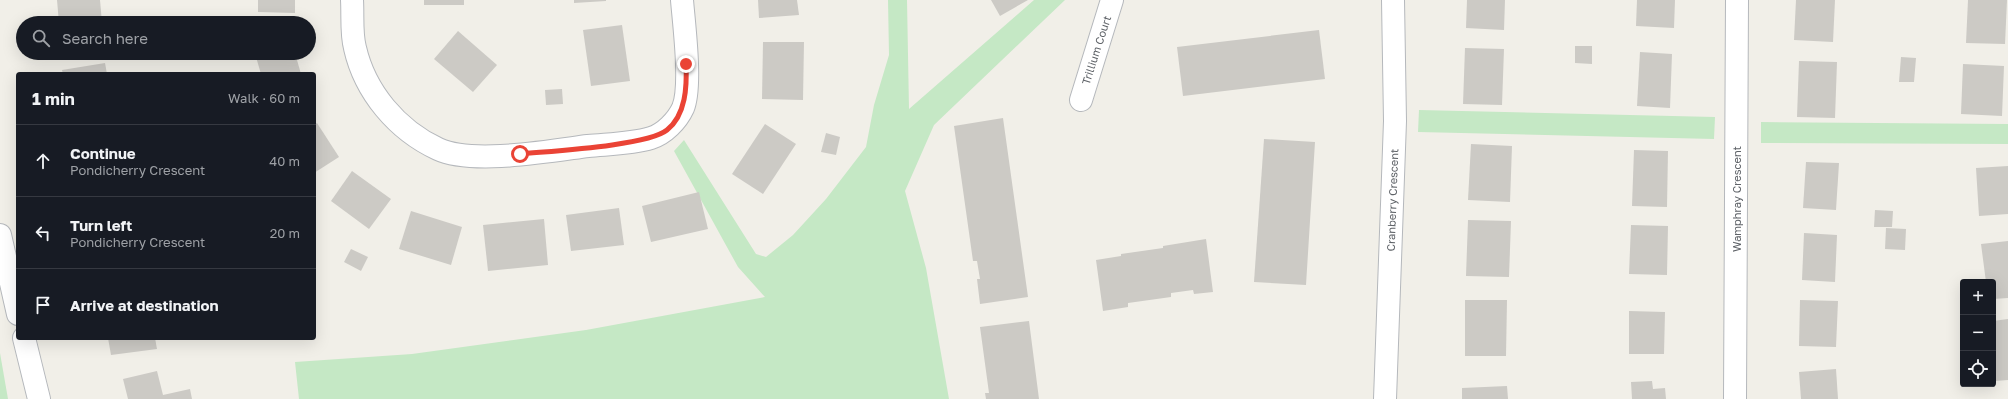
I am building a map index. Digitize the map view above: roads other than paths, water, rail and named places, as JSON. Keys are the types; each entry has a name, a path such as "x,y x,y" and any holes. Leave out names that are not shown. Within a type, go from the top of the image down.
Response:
{"street":[{"path":"352,0 355,48 363,74 376,97 412,134 439,150 467,156 520,154 628,142 651,138 668,129 683,108 687,81 682,0"},
{"name":"Trillium Court","path":"1080,100 1112,0"},
{"name":"Cranberry Crescent","path":"1386,399 1395,121 1393,0"},
{"name":"Wamphray Crescent","path":"1735,399 1737,0"},
{"path":"0,243 16,306"},
{"path":"24,340 39,399"}]}
